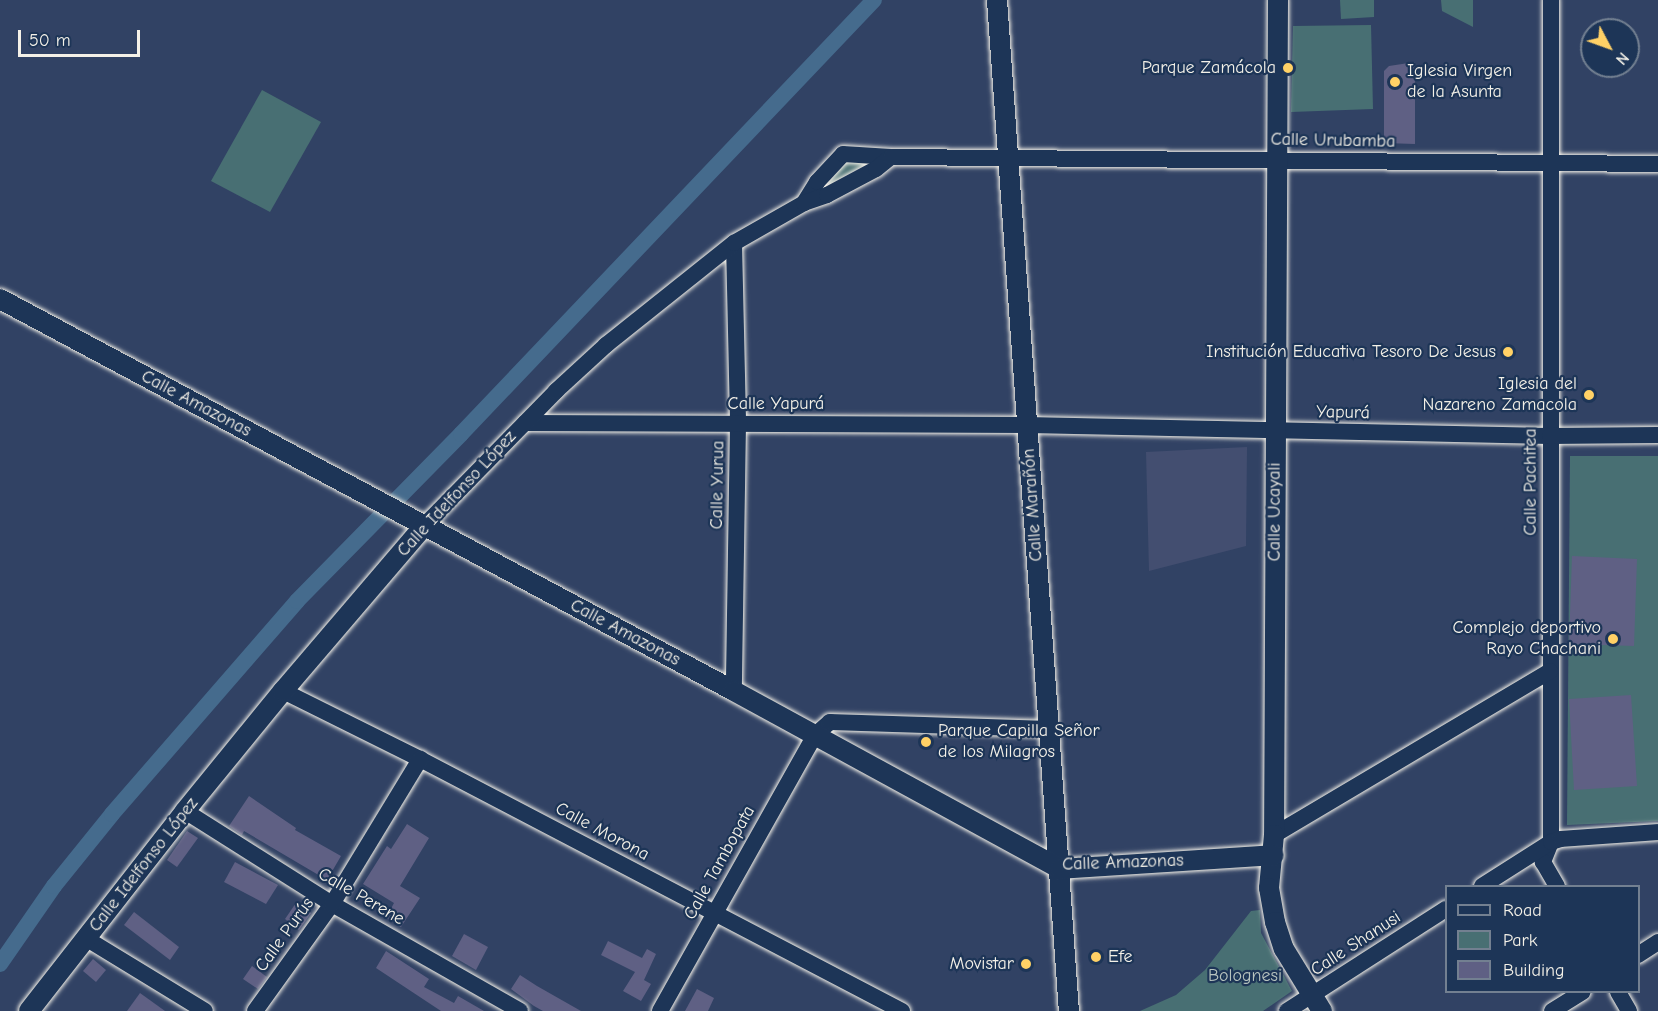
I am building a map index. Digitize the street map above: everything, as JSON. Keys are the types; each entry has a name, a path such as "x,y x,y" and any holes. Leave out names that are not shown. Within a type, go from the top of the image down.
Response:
{"street":[{"name":"Calle Marañón","path":"997,0 1069,1011"},
{"name":"Calle Ucayali","path":"1278,0 1274,855 1269,888 1275,922 1284,949 1317,1003"},
{"name":"Calle Pachitea","path":"1551,0 1551,842 1543,862 1556,885"},
{"path":"804,204 816,182 843,154 891,157 1008,156"},
{"name":"Calle Urubamba","path":"1008,156 1658,164"},
{"name":"Calle Idelfonso López","path":"29,1011 185,811 283,691 424,526 525,423 606,345 734,243 804,204 827,195 876,169 891,157"},
{"name":"Calle Yurua","path":"734,243 738,424 734,691"},
{"name":"Calle Amazonas","path":"0,299 404,517 734,691 1060,869 1274,855"},
{"name":"Calle Yapurá","path":"525,423 1027,425"},
{"name":"Yapurá","path":"1027,425 1550,436 1658,435"},
{"path":"1274,835 1550,671"},
{"name":"Calle Morona","path":"283,691 420,759 902,1011"},
{"path":"815,735 830,722 1050,729"},
{"name":"Calle Tambopata","path":"660,1011 815,735"},
{"name":"Calle Purús","path":"255,1011 332,904 420,759"},
{"name":"Calle Perene","path":"185,811 332,904 520,1011"},
{"path":"1484,885 1551,842 1561,839 1658,832"},
{"name":"Calle Shanusi","path":"1287,1011 1317,1003 1445,910"},
{"path":"87,939 204,1011"},
{"path":"1640,954 1658,942"},
{"path":"1552,1011 1580,993"},
{"path":"1619,993 1629,1011"}],"shaded area":[{"path":"1247,447 1246,546 1149,571 1146,452"}],"green space":[{"path":"1340,0 1374,0 1374,17 1341,19"},
{"path":"1441,0 1473,0 1473,27 1442,11"},
{"path":"1371,25 1373,109 1291,112 1293,26"},
{"path":"262,90 321,122 270,212 211,181"},
{"path":"867,160 867,164 830,184 829,182 844,163"},
{"name":"Complejo deportivo Rayo Chachani","path":"1570,456 1658,456 1658,821 1567,825"},
{"name":"Bolognesi","path":"1260,910 1261,933 1292,991 1263,1011 1140,1011 1176,995 1205,970 1251,911"}],"building":[{"path":"1415,62 1415,144 1384,143 1384,71 1389,66"},
{"path":"1572,556 1637,559 1634,646 1569,644"},
{"path":"1631,695 1637,786 1574,790 1569,699"},
{"path":"249,796 296,828 295,830 341,856 327,880 244,831 242,835 229,826"},
{"path":"407,824 429,838 400,886 420,898 401,927 386,918 394,903 363,884 387,846 391,849"},
{"path":"187,831 198,838 177,867 167,860"},
{"path":"235,862 278,885 266,904 224,882"},
{"path":"296,903 311,913 299,930 285,919"},
{"path":"134,912 179,947 170,960 124,925"},
{"path":"464,934 488,947 476,970 452,956"},
{"path":"608,941 642,958 647,949 656,954 644,980 651,984 641,1001 623,991 635,972 601,955"},
{"path":"386,951 429,979 424,987 454,1003 458,996 484,1011 441,1011 376,968"},
{"path":"93,959 106,970 96,982 83,971"},
{"path":"252,966 267,977 258,989 243,979"},
{"path":"520,975 581,1011 543,1011 534,1006 511,989"},
{"path":"697,989 714,998 708,1011 685,1011"},
{"path":"140,993 165,1011 127,1011"}],"waterway":[{"path":"0,964 54,886 112,814 297,601 461,434 874,0"}],"place":[{"name":"Parque Zamácola","path":"1288,68"},
{"name":"Iglesia Virgen de la Asunta","path":"1395,82"},
{"name":"Institución Educativa Tesoro De Jesus","path":"1508,352"},
{"name":"Iglesia del Nazareno Zamacola","path":"1589,395"},
{"name":"Complejo deportivo Rayo Chachani","path":"1613,639"},
{"name":"Parque Capilla Señor de los Milagros","path":"926,742"},
{"name":"Efe","path":"1096,957"},
{"name":"Movistar","path":"1026,964"}]}
